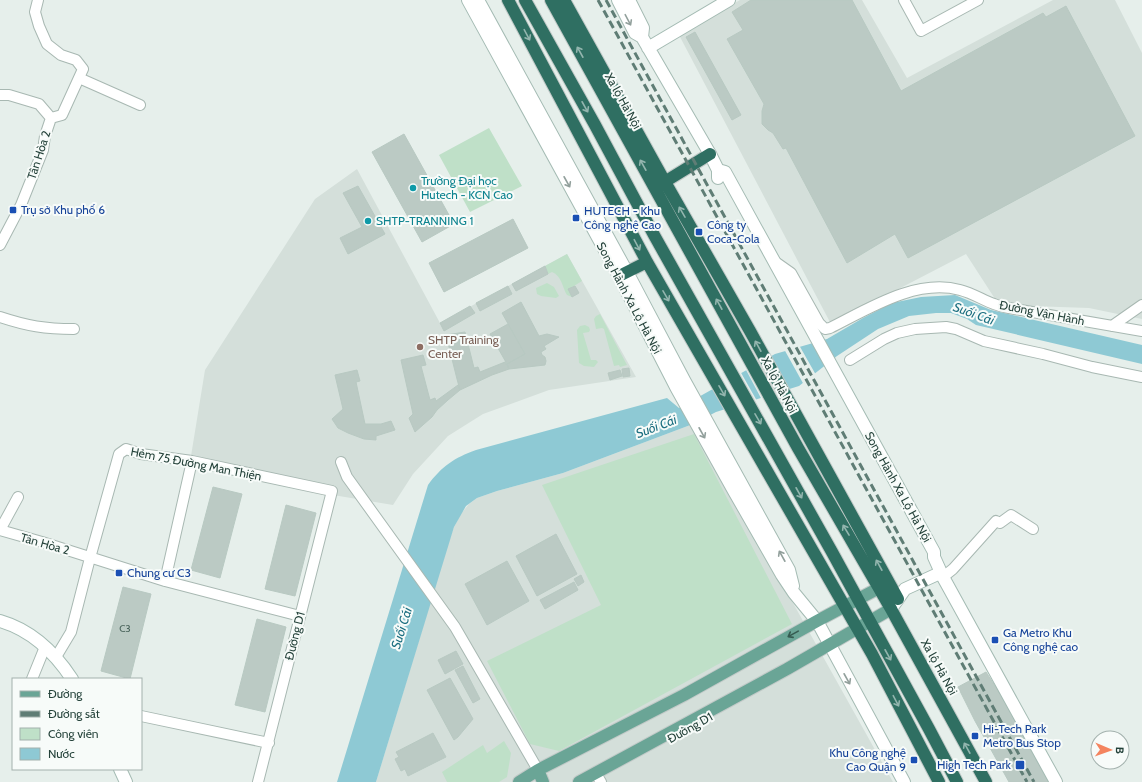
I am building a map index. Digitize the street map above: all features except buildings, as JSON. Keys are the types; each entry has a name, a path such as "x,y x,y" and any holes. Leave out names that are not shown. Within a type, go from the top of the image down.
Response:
{"highway":[{"path":"508,0 647,262 872,654 939,782"},
{"path":"524,0 832,552 957,782"},
{"name":"Xa lộ Hà Nội","path":"551,0 660,185 750,331 810,442 899,592"},
{"name":"Xa lộ Hà Nội","path":"564,0 738,338 798,448 891,609 986,782"},
{"path":"660,185 710,154"},
{"path":"623,274 647,262"},
{"path":"832,552 832,584"}],"main road":[{"name":"Song Hành Xa Lộ Hà Nội","path":"468,0 623,274"},
{"name":"Song Hành Xa Lộ Hà Nội","path":"477,0 680,383 737,486 782,574 794,593 817,620 904,782"},
{"name":"Song Hành Xa Lộ Hà Nội","path":"618,0 635,33 645,43 710,154 718,170 718,177 851,408 929,556 934,557 941,575 1056,782"},
{"name":"Song Hành Xa Lộ Hà Nội","path":"629,0 643,28 645,43"},
{"path":"645,43 729,0"},
{"name":"Song Hành Xa Lộ Hà Nội","path":"718,170 724,172 772,259 800,318"},
{"name":"Đường D1","path":"519,782 538,770 690,691 817,620 879,588 899,592 941,575"},
{"name":"Đường D1","path":"592,779 891,609 899,592"},
{"path":"0,621 26,633 44,646 56,657 71,678"},
{"path":"120,770 126,782"},
{"path":"538,770 543,782"}],"street":[{"path":"38,0 35,12 47,44 61,55 76,60 82,69 62,115 52,118"},
{"path":"904,0 921,31 978,0"},
{"path":"79,78 140,105"},
{"name":"Tân Hòa 2","path":"0,95 9,95 39,104 52,118 45,136 43,150 21,205 0,245"},
{"name":"Đường Vận Hành","path":"772,259 791,273 819,324 825,329 894,297 924,288 944,287 960,289 994,304 1009,308 1142,331"},
{"path":"1112,326 1142,305"},
{"path":"0,317 24,324 51,329 74,329"},
{"path":"850,360 897,333 915,328 946,327 956,329 984,341 1092,367 1142,377"},
{"name":"Hẻm 75 Đường Man Thiện","path":"56,657 71,632 119,454 126,449 141,454 192,461 332,491"},
{"path":"165,581 192,461"},
{"path":"341,462 347,477 455,627 538,770"},
{"name":"Đường D1","path":"258,782 332,491"},
{"path":"0,530 18,497"},
{"path":"941,575 953,568 996,521 1000,523 1011,515 1033,529"},
{"name":"Tân Hòa 2","path":"0,530 165,581 300,616"},
{"path":"32,678 44,646"},
{"path":"142,716 269,743"}],"shaded area":[{"path":"740,0 862,0 907,78 1053,0 1115,0 1142,53 1142,319 1089,308 999,305 966,254 831,324 679,35"},
{"name":"SHTP Training Center","path":"357,169 440,323 567,254 636,377 549,390 483,414 448,436 413,474 393,505 321,493 191,456 205,370 315,199"},
{"path":"693,424 893,782 376,782 448,544 460,515 469,504 477,498 563,473"}],"green space":[{"path":"489,128 522,186 470,212 439,155"},
{"path":"567,254 582,281 569,289 572,297 567,295 558,276 552,272 548,274 545,266"},
{"path":"547,283 554,287 559,296 556,298 537,294 536,288"},
{"path":"600,314 627,365 620,367 619,365 614,366 604,329 596,329 594,319"},
{"path":"585,325 589,327 590,330 589,332 583,333 591,360 596,360 598,362 594,367 584,366 579,363 577,330 580,326"},
{"path":"694,434 792,624 559,751 530,744 487,661 601,605 542,485"},
{"path":"504,741 511,753 507,777 499,782 447,782 442,772 483,745 487,753"}],"water":[{"name":"Suối Cái","path":"955,295 991,310 1142,345 1142,364 976,325 967,319 951,313 909,316 878,329 837,356 799,386 716,412 693,424 563,473 477,498 466,506 454,527 376,782 337,782 428,485 449,463 476,450 667,398 679,408 775,354 827,339 892,303 921,297"}],"pier":[{"path":"799,345 816,375 804,385 784,349"},
{"path":"769,355 789,392 762,400 745,368"},
{"path":"740,371 757,401 726,411 713,387"}],"railway":[{"path":"598,0 1027,782"},
{"path":"606,0 1034,782"}],"place":[{"name":"Trường Đại học Hutech - KCN Cao","path":"413,188"},
{"name":"Trụ sở Khu phố 6","path":"13,210"},
{"name":"HUTECH - Khu Công nghệ Cao","path":"576,218"},
{"name":"SHTP-TRANNING 1","path":"368,221"},
{"name":"Công ty Coca-Cola","path":"699,232"},
{"name":"SHTP Training Center","path":"420,347"},
{"name":"Chung cư C3","path":"119,573"},
{"name":"Ga Metro Khu Công nghệ cao","path":"995,640"},
{"name":"Hi-Tech Park Metro Bus Stop","path":"975,736"},
{"name":"Khu Công nghệ Cao Quận 9","path":"914,760"},
{"name":"High Tech Park","path":"1020,765"}]}
